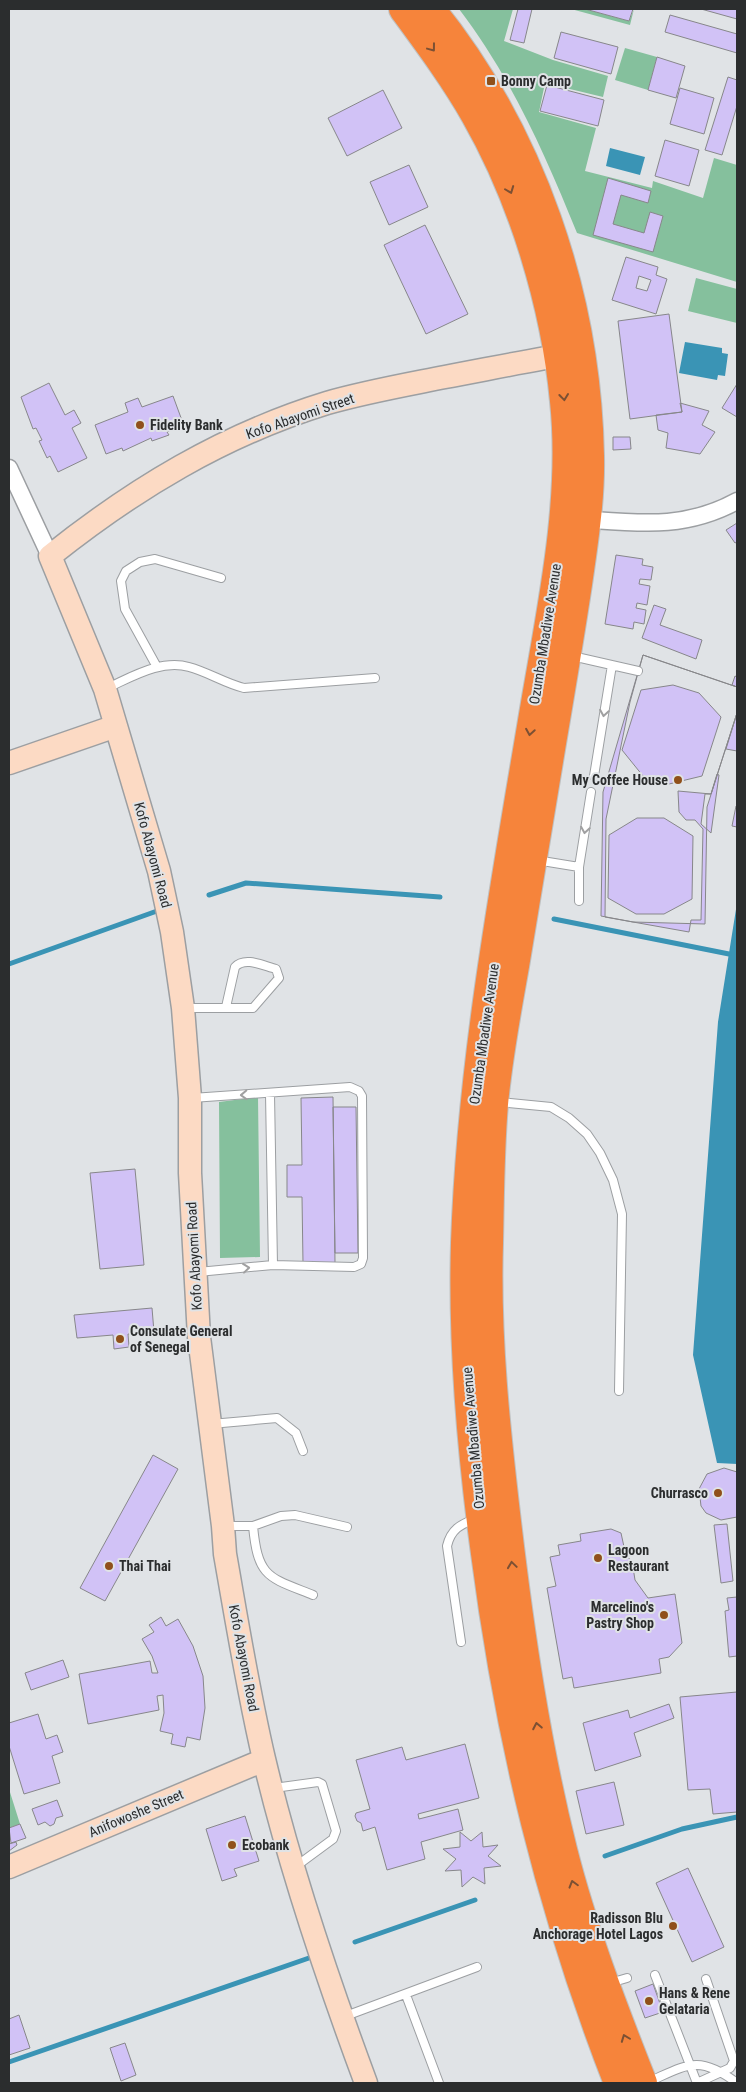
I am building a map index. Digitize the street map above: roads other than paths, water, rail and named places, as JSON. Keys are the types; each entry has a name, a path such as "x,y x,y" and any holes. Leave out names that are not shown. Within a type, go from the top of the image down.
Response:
{"highway":[{"name":"Ozumba Mbadiwe Avenue","path":"403,9 440,59 476,117 506,180 532,249 547,302 570,354"},
{"name":"Ozumba Mbadiwe Avenue","path":"431,9 481,82 530,176 546,216 562,267 570,354 565,404 566,458 575,519 567,655 494,1102 488,1251 488,1328 495,1422 510,1549 533,1704 549,1787 581,1911 616,1981 645,2083"},
{"name":"Ozumba Mbadiwe Avenue","path":"575,519 551,601 506,876 470,1142 465,1249 466,1341 470,1422 493,1618 528,1803 566,1937 618,2083"}],"street":[{"name":"Kofo Abayomi Street","path":"50,556 97,519 153,481 234,438 280,420 327,403 397,386 570,354"},
{"name":"Kofo Abayomi Road","path":"9,468 50,556 105,688 159,871 172,932 183,1008 190,1098 194,1272 209,1424 225,1554 264,1760 294,1868 342,2017 366,2083"},
{"path":"575,519 653,524 674,523 705,516 737,501"},
{"path":"9,763 116,726"},
{"name":"Anifowoshe Street","path":"9,1867 264,1760"}],"lane":[{"path":"157,667 125,609 121,580 126,571 140,562 155,559 221,578"},
{"path":"567,655 638,671"},
{"path":"105,688 157,667 173,664 189,667 224,683 244,688 375,678"},
{"path":"594,776 612,665"},
{"path":"579,901 579,867 591,792"},
{"path":"533,860 579,867"},
{"path":"183,1008 253,1008 279,978 279,973 276,969 246,961 239,962 235,967 226,1007"},
{"path":"190,1098 350,1087 359,1091 362,1096 363,1258 361,1264 354,1267 272,1265 194,1272"},
{"path":"270,1094 272,1265"},
{"path":"494,1102 551,1107 569,1118 587,1134 600,1153 613,1180 622,1214 620,1391"},
{"path":"209,1424 277,1418 296,1432 303,1451"},
{"path":"223,1526 253,1526 281,1516 295,1515 347,1527"},
{"path":"461,1642 447,1546 449,1536 456,1526 480,1516"},
{"path":"253,1526 255,1552 260,1565 269,1576 313,1595"},
{"path":"273,1788 318,1782 322,1784 336,1832 333,1839 294,1868"},
{"path":"342,2017 406,1995 477,1967"},
{"path":"655,1975 697,2083 722,2073 730,2068 734,2061 706,1979"},
{"path":"406,1995 439,2083"},
{"path":"645,2083 690,2064 705,2065 737,2083"}],"water":[{"path":"610,148 645,157 640,175 606,166"},
{"path":"685,342 722,348 722,353 728,354 725,376 718,375 717,380 679,373"},
{"path":"737,903 737,1464 717,1463 693,1355 718,1022"}],"waterway":[{"path":"209,895 246,883 440,897"},
{"path":"9,964 157,911"},
{"path":"554,919 729,954"},
{"path":"605,1856 682,1829 737,1817"},
{"path":"355,1942 475,1900"},
{"path":"9,2062 309,1958"}],"place":[{"name":"Bonny Camp","path":"491,81"},
{"name":"Fidelity Bank","path":"140,425"},
{"name":"My Coffee House","path":"678,780"},
{"name":"Consulate General of Senegal","path":"120,1339"},
{"name":"Churrasco","path":"718,1493"},
{"name":"Lagoon Restaurant","path":"598,1558"},
{"name":"Thai Thai","path":"109,1566"},
{"name":"Marcelino's Pastry Shop","path":"664,1615"},
{"name":"Ecobank","path":"232,1845"},
{"name":"Radisson Blu Anchorage Hotel Lagos","path":"673,1926"},
{"name":"Hans & Rene Gelataria","path":"649,2001"}]}
